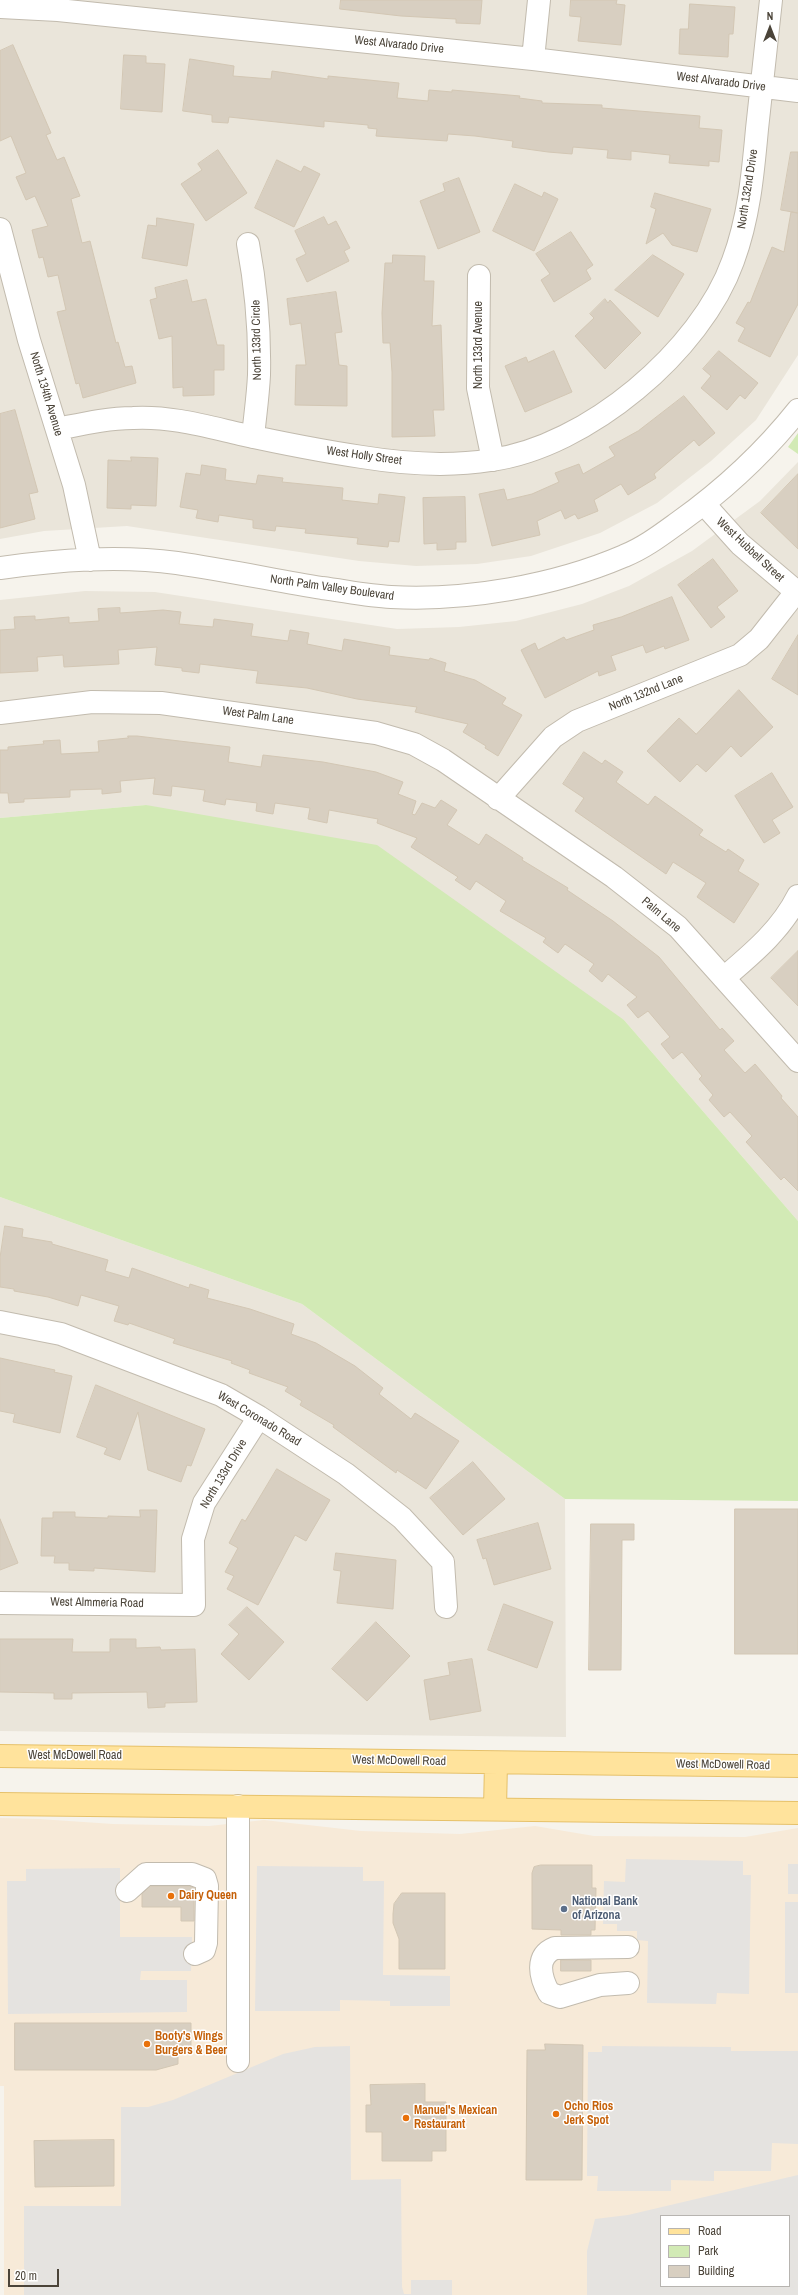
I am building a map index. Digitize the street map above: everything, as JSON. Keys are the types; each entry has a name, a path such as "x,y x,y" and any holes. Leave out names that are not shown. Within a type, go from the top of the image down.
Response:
{"main road":[{"name":"West McDowell Road","path":"0,1756 798,1766"},
{"path":"495,1809 496,1763"},
{"path":"0,1804 798,1813"}],"street":[{"path":"533,59 538,0"},
{"name":"North 132nd Drive","path":"652,376 703,317 720,290 733,261 746,216 771,0"},
{"name":"West Alvarado Drive","path":"0,7 73,12 533,59 798,91"},
{"name":"North 134th Avenue","path":"0,230 29,340 74,486 90,560"},
{"name":"North 133rd Circle","path":"248,244 255,283 259,376 252,437"},
{"name":"North 133rd Avenue","path":"479,276 478,388 493,460"},
{"name":"West Holly Street","path":"57,429 99,420 136,417 179,420 252,437 362,458 419,464 493,460 540,447 582,427 609,411 652,376"},
{"name":"North Palm Valley Boulevard","path":"0,568 54,560 175,563 390,597 464,596 501,592 555,578 624,556 652,541 704,504 751,464 798,410"},
{"name":"West Hubbell Street","path":"704,504 740,544 797,593"},
{"name":"North 132nd Lane","path":"498,799 553,737 577,721 740,655 759,639 797,593"},
{"name":"West Palm Lane","path":"0,713 92,702 161,702 376,733 414,744 443,760 498,799"},
{"name":"Palm Lane","path":"498,799 614,877 678,927 725,977 798,1062"},
{"path":"725,977 764,944 788,916 798,896"},
{"name":"West Coronado Road","path":"0,1322 61,1334 221,1395 259,1417 346,1474 402,1518 443,1562 446,1607"},
{"name":"North 133rd Drive","path":"194,1605 193,1539 204,1503 259,1417"},
{"name":"West Almmeria Road","path":"0,1603 194,1605"},
{"path":"238,1806 238,2061"},
{"path":"127,1891 146,1874 192,1874 205,1879 207,1886 206,1943 204,1950 195,1954"},
{"path":"628,1947 558,1956 542,1961 542,1982 549,1993 560,1997 589,1988 614,1983 628,1984"}],"shaded area":[{"path":"0,0 798,0 798,355 756,420 711,461 657,503 600,533 531,556 477,564 416,566 359,561 127,526 44,531 0,539"},
{"path":"798,462 798,1221 624,1020 146,805 0,818 0,600 85,591 155,592 397,629 459,627 516,621 582,604 629,586 692,551 760,501"},
{"path":"0,1197 302,1304 565,1499 566,1737 0,1731"},
{"path":"0,1818 113,1824 209,1826 264,1820 361,1831 460,1834 535,1826 594,1836 745,1837 798,1828 798,2295 4,2295 4,2086 0,2086"},
{"path":"626,1859 743,1861 743,1875 751,1875 749,1994 717,1993 716,2004 647,2003 648,1941 637,1940 637,1931 617,1931 617,1924 603,1924 604,1881 625,1882"},
{"path":"788,1864 798,1864 798,1894 788,1894"},
{"path":"257,1866 363,1867 363,1881 384,1881 383,1975 450,1976 450,2006 390,2006 390,2001 340,2000 340,2011 255,2011"},
{"path":"120,1868 120,1937 192,1937 191,1971 141,1971 140,1980 187,1980 187,2012 8,2014 7,1881 26,1881 26,1869"},
{"path":"785,1902 798,1902 798,1993 785,1993"},
{"path":"350,2046 351,2180 401,2179 402,2287 404,2294 411,2294 411,2280 452,2280 452,2295 24,2295 24,2206 121,2206 121,2107 148,2107 173,2100 283,2054 315,2047"},
{"path":"602,2046 731,2047 731,2051 798,2051 798,2144 772,2143 771,2171 714,2171 714,2181 671,2180 671,2191 597,2191 598,2176 587,2176 588,2052 602,2052"},
{"path":"798,2175 798,2295 587,2295 587,2251 595,2219 628,2215"}],"green space":[{"path":"798,433 798,454 788,447"},
{"path":"146,805 377,845 624,1020 798,1221 798,1501 565,1499 302,1304 0,1197 0,818"}],"building":[{"path":"341,0 482,0 480,24 456,23 456,19 401,16 340,9"},
{"path":"571,0 617,0 616,4 625,5 621,45 578,41 581,17 570,16"},
{"path":"690,4 735,7 733,34 729,34 728,57 679,54 680,29 688,29"},
{"path":"13,45 51,133 46,135 57,160 64,157 80,196 71,199 82,243 90,241 116,343 118,342 125,367 132,366 136,383 83,398 79,383 76,384 57,312 66,310 58,275 48,277 43,257 39,258 32,230 48,226 35,196 26,200 16,177 26,173 11,136 0,141 0,51"},
{"path":"124,55 146,56 146,63 165,64 162,112 121,109"},
{"path":"190,59 234,66 233,76 271,79 272,71 328,79 328,76 399,83 397,98 428,101 429,90 452,92 452,90 520,96 519,98 542,101 542,103 602,105 602,108 700,116 699,128 722,130 719,162 709,161 709,166 669,163 670,155 631,151 631,160 607,158 608,150 573,147 572,154 548,152 512,147 513,141 475,136 448,134 447,141 376,136 377,129 368,128 368,125 324,121 324,127 229,117 228,123 212,122 212,115 183,111"},
{"path":"218,150 247,193 206,221 181,184 202,170 198,164"},
{"path":"791,152 798,152 798,213 781,210"},
{"path":"277,160 301,172 304,166 320,174 294,227 255,208"},
{"path":"459,178 480,232 438,249 420,201 445,191 443,184"},
{"path":"515,184 542,197 544,192 558,199 534,251 493,231"},
{"path":"655,193 711,209 697,252 672,245 663,233 646,244 656,209 651,207"},
{"path":"791,212 798,213 798,304 770,357 738,341 745,328 736,323 748,302 750,303 772,247 784,252"},
{"path":"324,217 328,225 336,221 350,248 344,251 349,261 307,282 296,259 306,254 295,231"},
{"path":"157,218 194,224 187,266 142,258 148,225 156,226"},
{"path":"571,232 593,265 586,270 591,279 554,302 541,280 550,274 536,254"},
{"path":"393,255 425,256 424,281 434,281 432,326 441,325 444,410 433,410 435,436 392,437 392,372 390,343 383,343 382,313 385,263 392,263"},
{"path":"653,255 684,274 658,317 615,290"},
{"path":"187,280 192,302 206,299 217,345 224,345 224,370 214,370 214,395 183,396 183,387 173,388 172,336 159,339 150,300 157,298 155,288"},
{"path":"336,292 342,332 335,333 339,365 347,366 347,406 295,405 296,365 306,365 301,323 290,325 287,299"},
{"path":"605,299 608,303 610,300 641,333 605,369 575,336 594,318 590,314"},
{"path":"554,351 572,392 525,412 505,366 526,357 528,362"},
{"path":"719,351 758,383 745,399 740,395 727,410 701,388 711,376 703,369"},
{"path":"684,396 715,433 699,446 694,440 654,474 656,478 628,495 621,484 594,500 598,511 578,519 575,514 565,519 561,510 537,521 540,535 492,546 479,494 504,489 507,500 532,494 559,482 555,473 579,464 583,474 615,456 609,447 638,431"},
{"path":"15,410 38,492 29,494 35,519 0,528 0,414"},
{"path":"131,457 158,458 156,506 131,505 131,509 107,508 108,460 131,461"},
{"path":"202,465 226,469 225,480 256,484 258,475 283,478 282,482 343,488 342,500 378,504 379,494 405,497 399,542 389,541 388,547 357,544 358,538 305,533 306,529 276,526 275,531 253,528 253,520 219,515 218,522 196,518 198,510 180,507 186,473 200,475"},
{"path":"798,474 798,549 761,513"},
{"path":"465,497 466,542 456,542 456,549 437,550 437,543 424,544 423,498"},
{"path":"713,559 738,591 717,607 725,617 711,628 678,585"},
{"path":"672,597 689,640 665,649 664,646 646,653 643,645 611,656 616,670 599,676 598,671 545,698 521,650 535,643 538,650 564,637 566,640 594,630 593,625 621,617"},
{"path":"120,608 120,613 163,610 181,612 179,624 213,627 214,619 253,624 251,636 288,641 290,630 309,633 307,644 342,651 344,639 390,647 389,655 429,660 430,658 446,663 444,671 475,680 506,698 502,704 522,715 498,756 485,748 486,746 463,732 468,724 415,712 417,707 357,699 307,688 256,683 258,671 200,664 199,673 182,671 182,668 155,665 157,647 118,650 119,664 64,667 63,655 37,657 38,671 0,673 0,630 15,629 14,617 35,616 35,620 69,617 69,623 99,621 98,609"},
{"path":"798,635 798,695 772,679"},
{"path":"739,690 773,727 741,757 731,746 706,772 697,764 680,782 647,751 679,718 696,734"},
{"path":"128,736 230,747 228,762 261,767 263,755 323,762 376,772 403,782 398,794 416,801 412,814 415,815 422,803 435,808 441,800 457,810 447,825 479,845 486,834 523,858 522,860 568,888 567,890 613,921 659,957 720,1030 722,1028 734,1041 724,1050 745,1073 755,1064 782,1096 781,1098 798,1117 798,1191 784,1177 781,1180 746,1142 752,1136 730,1112 724,1117 709,1100 713,1095 699,1079 702,1076 682,1052 673,1059 661,1044 670,1037 648,1011 638,1018 627,1005 637,997 608,974 602,982 589,971 594,964 565,944 558,953 543,942 546,938 500,911 506,901 476,881 470,890 455,880 458,877 411,847 417,838 377,823 378,819 329,810 327,823 308,819 310,808 275,803 273,814 256,811 257,803 226,799 225,805 203,801 205,790 172,786 171,796 153,794 155,778 120,781 121,792 102,794 102,789 70,790 70,797 24,799 24,802 9,803 8,793 0,793 0,750 8,750 8,747 44,744 43,741 60,740 61,754 99,752 98,741 128,738"},
{"path":"584,752 602,764 605,760 623,772 616,782 648,805 655,796 703,830 699,835 726,852 728,849 744,860 738,871 759,884 734,923 697,897 706,883 673,862 666,874 575,811 584,798 563,784"},
{"path":"772,773 793,807 772,820 780,833 764,843 735,796"},
{"path":"798,951 798,1006 771,978"},
{"path":"5,1226 23,1229 22,1237 52,1242 52,1244 108,1260 105,1271 129,1278 132,1268 189,1288 190,1284 209,1290 207,1298 250,1309 294,1324 291,1334 316,1343 355,1366 383,1388 379,1394 411,1419 415,1413 459,1441 426,1489 397,1470 396,1473 333,1427 334,1425 300,1405 302,1401 285,1391 288,1387 249,1373 250,1370 231,1363 232,1361 173,1343 175,1339 129,1323 128,1325 114,1321 119,1306 81,1295 78,1306 48,1297 0,1287 0,1258"},
{"path":"0,1358 55,1370 54,1372 72,1376 60,1433 13,1422 15,1414 0,1411"},
{"path":"96,1385 205,1429 191,1466 187,1465 181,1482 148,1470 138,1412 120,1460 104,1454 107,1448 77,1437"},
{"path":"473,1462 505,1499 463,1535 430,1498"},
{"path":"277,1469 330,1500 306,1541 295,1535 258,1605 227,1589 234,1576 225,1572 238,1548 229,1543 242,1519 245,1521"},
{"path":"735,1509 798,1509 798,1654 735,1654"},
{"path":"140,1510 157,1510 155,1572 94,1568 94,1571 69,1570 69,1563 54,1563 55,1556 41,1556 42,1518 53,1518 53,1512 75,1512 75,1517 108,1518 108,1516 140,1517"},
{"path":"0,1519 18,1563 0,1570"},
{"path":"538,1523 551,1569 494,1585 486,1558 483,1559 477,1540"},
{"path":"591,1524 634,1524 634,1540 622,1540 621,1670 589,1670"},
{"path":"336,1553 396,1560 393,1609 337,1603 341,1571 334,1570"},
{"path":"504,1604 553,1622 537,1668 488,1650"},
{"path":"247,1607 284,1642 249,1680 221,1654 239,1634 229,1625"},
{"path":"376,1622 410,1656 367,1701 332,1669"},
{"path":"0,1639 73,1639 72,1652 110,1652 110,1639 136,1639 136,1648 160,1647 161,1650 195,1649 197,1702 165,1703 165,1707 148,1708 147,1692 72,1693 72,1699 54,1699 54,1693 0,1692"},
{"path":"472,1659 481,1711 430,1720 424,1680 450,1675 448,1663"},
{"name":"National Bank of Arizona","path":"541,1865 592,1865 592,1888 596,1888 595,1930 591,1930 591,1935 561,1935 561,1930 532,1929 532,1873 534,1867"},
{"name":"Dairy Queen","path":"151,1886 190,1886 194,1888 194,1921 181,1921 181,1907 142,1907 142,1894"},
{"path":"402,1893 445,1893 445,1969 399,1969 399,1939 393,1923 393,1914 394,1904"},
{"path":"561,1960 591,1960 591,1971 561,1971"},
{"path":"15,2023 191,2023 191,2054 178,2054 178,2064 156,2070 15,2070"},
{"path":"545,2044 583,2045 582,2180 526,2180 527,2050 545,2050"},
{"name":"Manuel's Mexican Restaurant","path":"425,2084 425,2102 446,2102 446,2151 432,2151 432,2161 382,2161 382,2132 366,2132 366,2105 371,2105 370,2085"},
{"path":"114,2140 114,2186 35,2187 34,2141"}],"place":[{"name":"Dairy Queen","path":"171,1896"},
{"name":"National Bank of Arizona","path":"564,1909"},
{"name":"Booty's Wings Burgers & Beer","path":"147,2044"},
{"name":"Ocho Rios Jerk Spot","path":"556,2114"},
{"name":"Manuel's Mexican Restaurant","path":"406,2118"}]}
